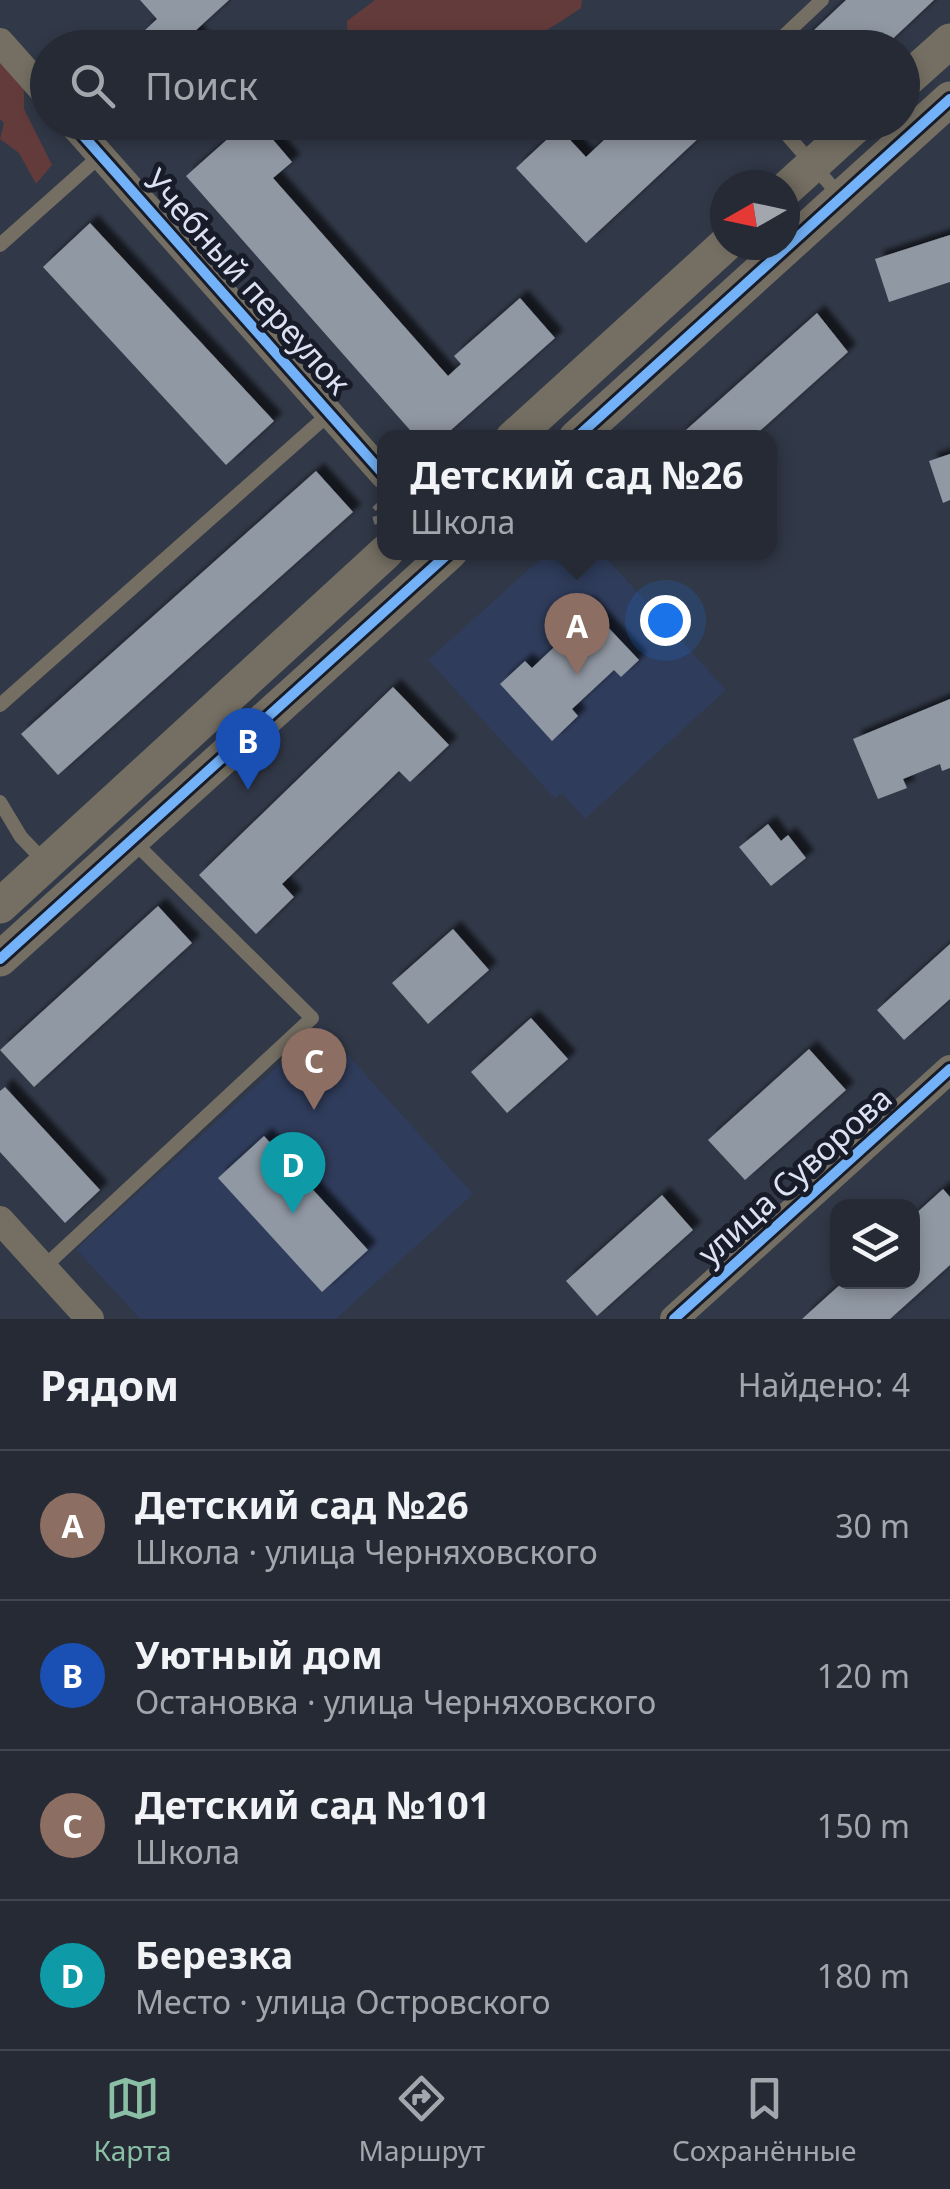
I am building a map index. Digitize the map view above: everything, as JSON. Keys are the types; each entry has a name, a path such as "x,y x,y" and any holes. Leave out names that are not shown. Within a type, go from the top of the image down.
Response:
{"street":[{"path":"920,68 950,41"},
{"path":"0,42 30,76"},
{"path":"920,125 950,99"},
{"name":"Учебный переулок","path":"87,140 377,467"},
{"path":"800,177 840,140"},
{"path":"585,430 904,140"},
{"path":"521,430 710,259"},
{"path":"0,906 377,560"},
{"path":"0,959 441,560"},
{"name":"улица Суворова","path":"674,1319 950,1069"},
{"path":"0,1220 90,1319"}],"lane":[{"path":"790,30 822,0"},
{"path":"792,140 840,196"},
{"path":"3,237 100,155"},
{"path":"0,705 330,413"},
{"path":"0,802 21,837 46,864"},
{"path":"43,1268 312,1018 132,840"}],"shaded area":[{"path":"375,0 582,0 581,8 546,30 347,30 347,21"},
{"path":"0,53 24,81 30,140 40,140 52,165 36,184 19,153 0,139 4,123 0,119"},
{"path":"539,560 608,560 726,690 585,819 562,793 555,799 428,660"},
{"path":"322,1026 473,1194 336,1319 140,1319 76,1249"}],"building":[{"path":"140,0 229,0 196,30 145,30 157,19"},
{"path":"846,0 934,0 902,30 814,30"},
{"path":"227,140 273,140 292,162 273,178 448,376 461,364 454,356 520,298 555,338 451,430 410,430 186,176"},
{"path":"546,140 570,140 586,157 604,140 697,140 586,243 516,168"},
{"path":"90,223 274,421 226,465 43,267"},
{"path":"950,235 950,282 889,302 875,259"},
{"path":"817,313 848,352 761,430 686,430"},
{"path":"950,454 950,500 943,503 929,461"},
{"path":"316,471 353,512 58,775 21,734"},
{"path":"586,604 639,660 621,677 614,670 572,709 578,716 552,741 500,684 525,661 532,668 572,630 566,623"},
{"path":"393,687 449,745 410,782 399,771 282,884 294,897 256,934 199,875"},
{"path":"950,699 950,768 942,771 940,764 903,779 907,788 878,799 853,739"},
{"path":"768,824 781,841 788,835 806,858 771,886 739,847"},
{"path":"158,906 192,943 34,1087 0,1050"},
{"path":"453,929 489,970 428,1024 392,983"},
{"path":"950,944 950,999 904,1040 877,1010"},
{"path":"531,1018 568,1059 507,1113 471,1072"},
{"path":"809,1049 846,1090 745,1180 708,1140"},
{"path":"5,1087 100,1190 65,1223 0,1152 0,1091"},
{"path":"264,1136 368,1250 322,1292 218,1178"},
{"path":"943,1189 950,1197 950,1265 890,1319 802,1319 835,1289 920,1289 920,1210"},
{"path":"662,1195 693,1230 597,1316 566,1281"}],"cycle path":[{"path":"920,126 950,99"},
{"path":"87,140 377,467"},
{"path":"585,430 905,140"},
{"path":"0,959 441,560"},
{"path":"674,1319 950,1069"}],"place":[{"name":"Детский сад №26","path":"577,675"},
{"name":"Уютный дом","path":"248,790"},
{"name":"Детский сад №101","path":"314,1110"},
{"name":"Березка","path":"293,1214"}]}
